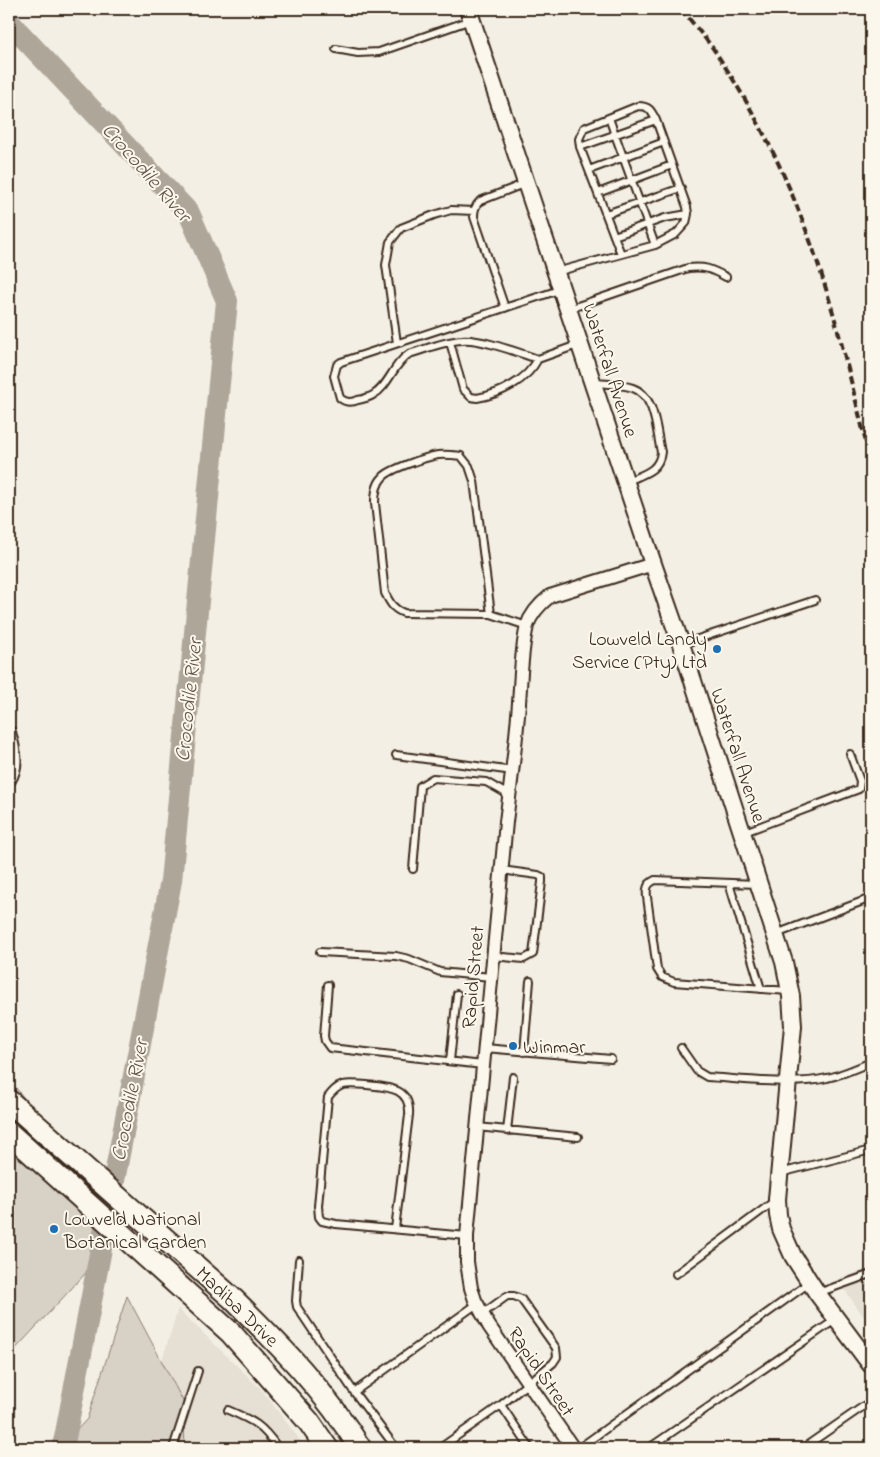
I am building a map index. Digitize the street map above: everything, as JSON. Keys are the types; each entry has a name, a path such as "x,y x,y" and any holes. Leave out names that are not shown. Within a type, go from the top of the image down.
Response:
{"main road":[{"name":"Madiba Drive","path":"9,1101 233,1299 299,1366 328,1402 360,1448"},
{"name":"Madiba Drive","path":"9,1134 231,1333 309,1422 327,1448"}],"street":[{"name":"Waterfall Avenue","path":"470,14 681,644 784,962 790,991 793,1026 777,1199 778,1215 793,1256 836,1319 871,1364"},
{"name":"Rapid Street","path":"573,1448 479,1309 469,1277 467,1236 501,870 527,626 532,614 550,596 653,564"},
{"path":"9,732 15,759 15,769 9,780"}],"lane":[{"path":"336,49 358,53 379,52 470,14"},
{"path":"556,272 655,245 682,230 686,223 688,214 681,188 656,120 650,109 645,106 638,106 584,128 579,139 580,148 621,254"},
{"path":"609,118 655,245"},
{"path":"580,148 656,120"},
{"path":"589,170 664,142"},
{"path":"598,192 672,165"},
{"path":"505,308 474,217 474,210 480,200 526,183"},
{"path":"606,214 681,188"},
{"path":"397,343 386,265 390,242 401,228 434,215 451,210 474,210"},
{"path":"614,236 647,224 688,214"},
{"path":"568,309 688,268 701,266 726,277"},
{"path":"562,289 397,343 337,365 334,376 340,398 347,402 352,402 374,394 380,389 403,358 409,354 450,342 476,341 538,358 580,344"},
{"path":"450,342 463,389 471,397 482,397 514,384 533,369 538,358"},
{"path":"593,383 632,388 642,393 650,404 661,452 660,459 656,468 626,482"},
{"path":"491,614 474,481 469,466 461,456 449,454 436,455 390,471 381,478 376,490 375,503 385,593 396,610 404,613 491,614 527,626"},
{"path":"681,644 814,600"},
{"path":"396,754 513,771"},
{"path":"741,833 855,792 859,789 860,781 850,754"},
{"path":"413,869 420,786 433,778 486,782 510,795"},
{"path":"493,956 524,959 533,954 542,882 542,877 538,875 501,870"},
{"path":"758,884 655,880 647,886 657,970 662,977 674,982 790,991"},
{"path":"729,883 761,988"},
{"path":"774,934 871,898"},
{"path":"320,952 396,956 409,959 440,972 491,977"},
{"path":"524,1052 530,981"},
{"path":"328,985 324,1036 326,1044 330,1048 483,1065"},
{"path":"450,1061 457,994"},
{"path":"485,1048 611,1059"},
{"path":"681,1048 697,1072 705,1076 788,1081 828,1078 871,1062"},
{"path":"507,1131 513,1077"},
{"path":"395,1229 409,1104 403,1094 390,1088 342,1085 333,1090 328,1097 318,1217 327,1222 395,1229 467,1236"},
{"path":"477,1127 578,1137"},
{"path":"780,1173 871,1150"},
{"path":"676,1274 777,1199"},
{"path":"299,1260 297,1307 354,1392 396,1448"},
{"path":"579,1448 814,1288 871,1274"},
{"path":"354,1392 479,1309 507,1296 517,1296 556,1348 556,1360 528,1384 440,1448"},
{"path":"649,1448 836,1319"},
{"path":"173,1448 198,1371"},
{"path":"803,1448 871,1402"},
{"path":"500,1405 530,1448"},
{"path":"228,1410 257,1423 266,1430 278,1448"}],"shaded area":[{"name":"Lowveld National Botanical Garden","path":"9,1079 100,1195 96,1262 9,1356"},
{"path":"871,1268 871,1327 837,1279"},
{"name":"Lowveld National Botanical Garden","path":"127,1296 183,1401 185,1448 60,1448 87,1419"},
{"path":"178,1309 261,1389 306,1448 135,1448"}],"waterway":[{"name":"Crocodile River","path":"9,22 189,213 227,301 171,881 62,1448"}],"railway":[{"path":"681,9 712,47 739,89 763,132 794,199 814,251 832,311 849,371 871,463"}],"place":[{"name":"Lowveld Landy Service (Pty) Ltd","path":"717,649"},
{"name":"Winmar","path":"513,1046"},
{"name":"Lowveld National Botanical Garden","path":"54,1229"}]}
